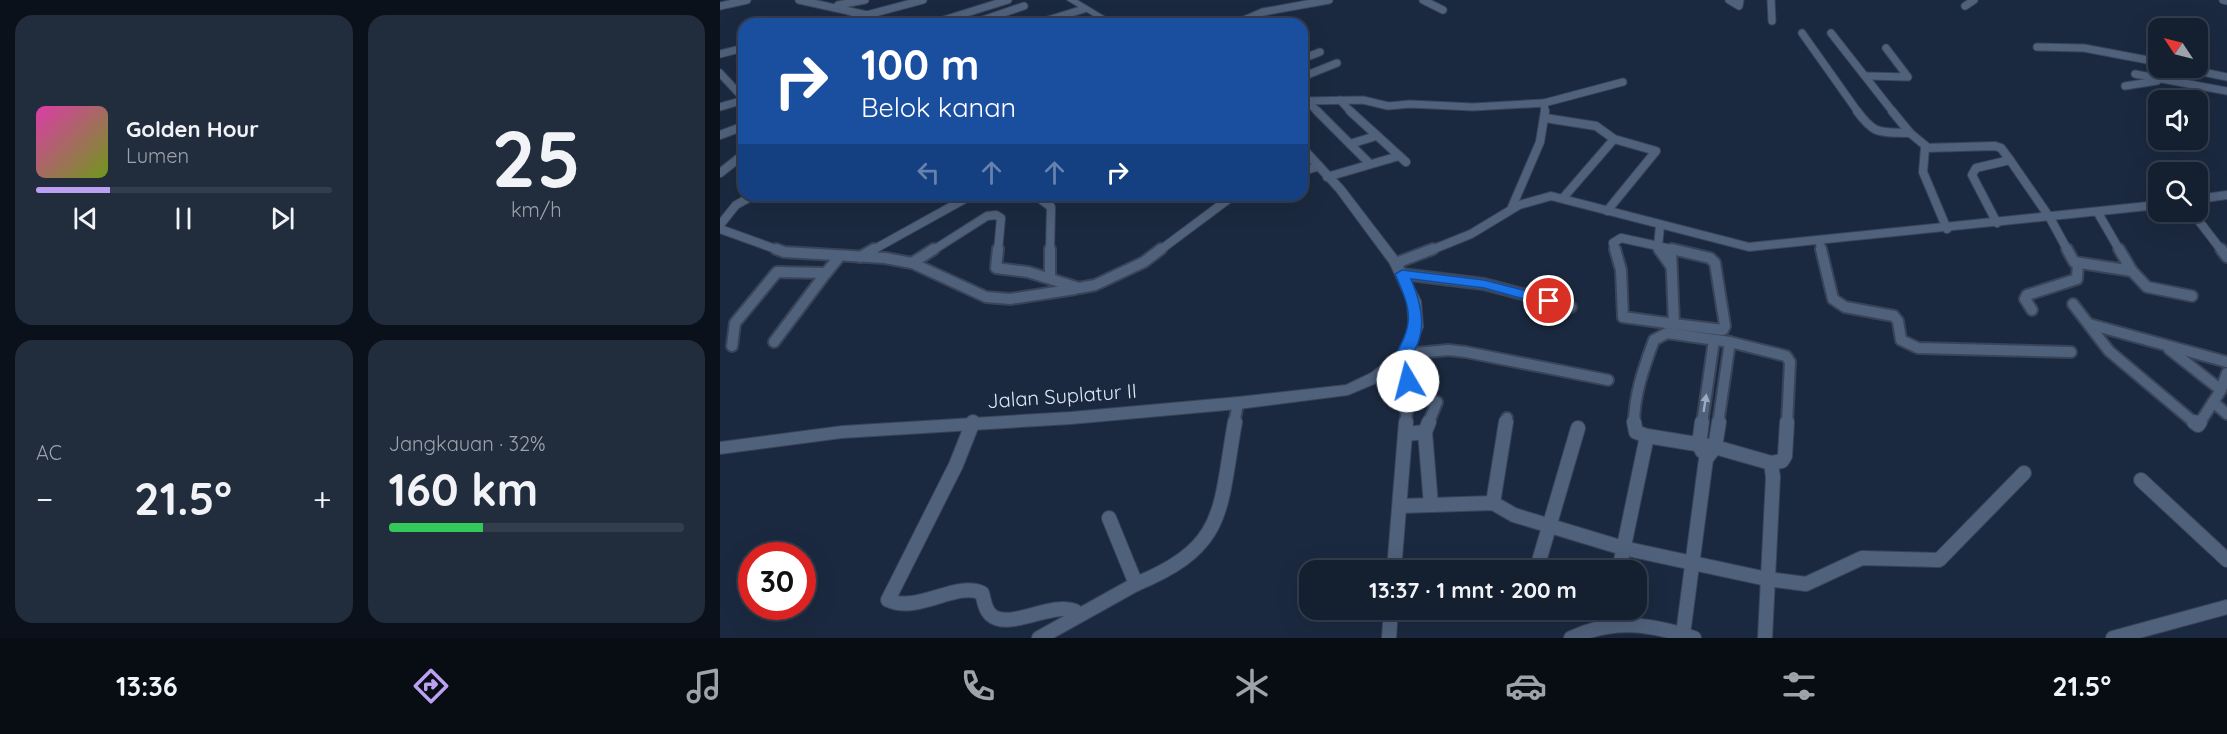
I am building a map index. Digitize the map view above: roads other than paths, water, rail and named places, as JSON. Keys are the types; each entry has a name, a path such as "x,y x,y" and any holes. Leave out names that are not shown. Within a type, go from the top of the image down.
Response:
{"street":[{"path":"720,6 747,0"},
{"path":"799,0 835,6 867,15"},
{"path":"835,6 865,0"},
{"path":"855,18 923,0"},
{"path":"950,18 1008,0"},
{"path":"1014,0 1031,11"},
{"path":"1071,0 1101,18"},
{"path":"1291,0 1299,7"},
{"path":"1248,18 1329,0"},
{"path":"1423,0 1443,10"},
{"path":"1729,0 1739,6 1740,0"},
{"path":"1771,0 1772,21"},
{"path":"1965,6 1974,0"},
{"path":"989,18 1024,6"},
{"path":"1055,18 1084,9"},
{"path":"1802,33 1869,128 1882,133 1910,133"},
{"path":"1831,33 1910,133 1927,147 1995,146 2002,149 2050,218 2072,259 2078,264 2133,271"},
{"path":"2037,47 2084,48 2148,60"},
{"path":"1867,76 1908,77 1886,48"},
{"path":"720,54 738,50"},
{"path":"1308,57 1320,52"},
{"path":"1308,75 1337,63"},
{"path":"2208,72 2227,76"},
{"path":"720,74 738,94"},
{"path":"2136,74 2227,91"},
{"path":"2125,87 2166,80"},
{"path":"1308,100 1363,100 1388,106 1410,104 1473,107 1544,103 1623,82"},
{"path":"1308,171 1322,172 1402,159 1340,100"},
{"path":"720,107 738,102"},
{"path":"1512,207 1533,163 1545,118 1544,103"},
{"path":"1308,104 1369,163"},
{"path":"1545,118 1596,126 1614,139 1657,152 1606,211"},
{"path":"720,135 738,128"},
{"path":"1350,144 1376,136"},
{"path":"1563,198 1614,139"},
{"path":"1927,147 1923,172 1947,229"},
{"path":"1308,155 1347,197 1399,268 1414,301 1416,327 1402,358 1408,381 1401,506 1395,560"},
{"path":"720,173 738,159"},
{"path":"1997,223 1972,175 1976,168 2010,160"},
{"path":"2208,198 2227,195"},
{"path":"1399,268 1470,234 1512,207 1540,197 1563,198 1660,226 1749,247 1947,229 2148,206"},
{"path":"720,242 723,229 735,205 743,201"},
{"path":"860,257 961,201"},
{"path":"1043,201 1051,207 1050,278"},
{"path":"723,229 784,252 912,263 986,297 1010,299 1043,296 1117,277 1144,262 1226,201"},
{"path":"2098,213 2133,271 2147,287 2192,296"},
{"path":"912,263 987,216 996,215 1001,218 996,268 1050,278 1080,288"},
{"path":"2200,222 2227,257"},
{"path":"1660,226 1658,246 1660,253 1671,266"},
{"path":"1621,238 1658,246 1710,258 1715,263 1725,328 1720,331 1628,320 1623,317 1621,270 1612,243 1621,238"},
{"path":"1819,240 1833,299 1845,307 1894,316 1898,321 1901,340 1908,345 1940,350 2071,352"},
{"path":"1671,250 1674,324"},
{"path":"774,342 839,257"},
{"path":"2032,310 2025,299 2027,295 2077,279 2078,264"},
{"path":"1399,268 1484,284 1571,307"},
{"path":"732,346 735,323 777,272 826,273"},
{"path":"2073,304 2109,351 2198,425 2220,390 2227,373"},
{"path":"2088,324 2227,362"},
{"path":"1667,333 1714,340 1782,355 1790,362 1785,456 1778,463 1715,447 1647,436 1636,432 1633,423 1641,379 1654,340 1667,333"},
{"path":"1706,459 1699,444 1714,340"},
{"path":"1625,620 1688,636 1706,459 1715,447 1730,342"},
{"path":"2164,345 2220,390"},
{"path":"1402,358 1448,350 1608,380"},
{"name":"Jalan Suplatur II","path":"720,448 842,432 973,422 1071,418 1238,403 1348,390 1376,377 1402,358"},
{"path":"1431,505 1425,432 1437,402"},
{"path":"2213,402 2227,414"},
{"path":"1043,637 1136,584 1182,565 1193,556 1214,527 1220,513 1238,403"},
{"path":"1493,503 1508,418"},
{"path":"973,422 956,465 888,600 896,603 932,599 973,589 982,593 986,609 995,619 1005,620 1066,607 1075,611 1077,616"},
{"path":"1539,560 1578,428"},
{"path":"1406,434 1425,432"},
{"path":"1621,560 1647,436"},
{"path":"1765,638 1773,477 1771,463"},
{"path":"1401,506 1493,503 1514,515 1623,548 1767,579 1806,584 1862,558 1939,560 2024,472"},
{"path":"2141,480 2227,560"},
{"path":"1109,518 1136,584"},
{"path":"2113,638 2227,607"},
{"path":"1389,638 1390,620"},
{"path":"1571,638 1603,620"}]}
